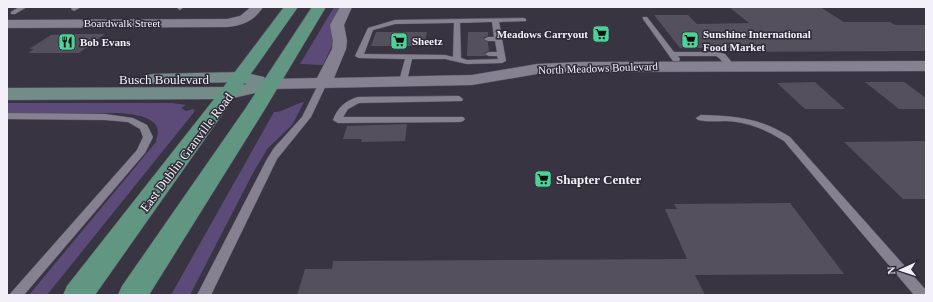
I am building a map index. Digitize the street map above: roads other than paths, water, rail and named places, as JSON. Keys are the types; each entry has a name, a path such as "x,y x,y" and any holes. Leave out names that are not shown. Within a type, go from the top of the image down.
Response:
{"main road":[{"name":"East Dublin Granville Road","path":"78,295 235,85 291,7"},
{"path":"133,295 271,84 319,7"},
{"name":"Busch Boulevard","path":"7,80 235,85"},
{"name":"Busch Boulevard","path":"7,94 271,84"}],"street":[{"name":"Boardwalk Street","path":"10,18 227,23 238,22 251,16 257,7"},
{"path":"324,82 339,49 340,41 337,25 346,7"},
{"path":"910,66 926,77"},
{"name":"North Meadows Boulevard","path":"271,84 472,80 536,69 582,67 926,66"}],"lane":[{"path":"10,18 24,7"},
{"path":"644,18 682,66"},
{"path":"467,51 445,57 359,56 370,29 394,22 461,27 496,25 524,20"},
{"path":"487,28 496,25"},
{"path":"458,54 467,62 502,61 496,25"},
{"path":"458,54 461,27"},
{"path":"488,39 498,39"},
{"path":"489,51 500,51"},
{"path":"672,54 717,54 722,56 731,66"},
{"path":"403,81 410,57"},
{"path":"204,295 272,159 279,147 298,129 306,118 324,82"},
{"path":"459,98 358,100 350,102 340,111 338,120 460,119"},
{"path":"7,116 105,117 130,120 144,127 148,137 141,151 16,295"},
{"path":"701,118 741,119 756,122 772,129 787,139 922,295"}],"place":[{"name":"Meadows Carryout","path":"601,34"},
{"name":"Sunshine International Food Market","path":"690,40"},
{"name":"Sheetz","path":"399,41"},
{"name":"Bob Evans","path":"67,42"},
{"name":"Shapter Center","path":"543,179"}]}
